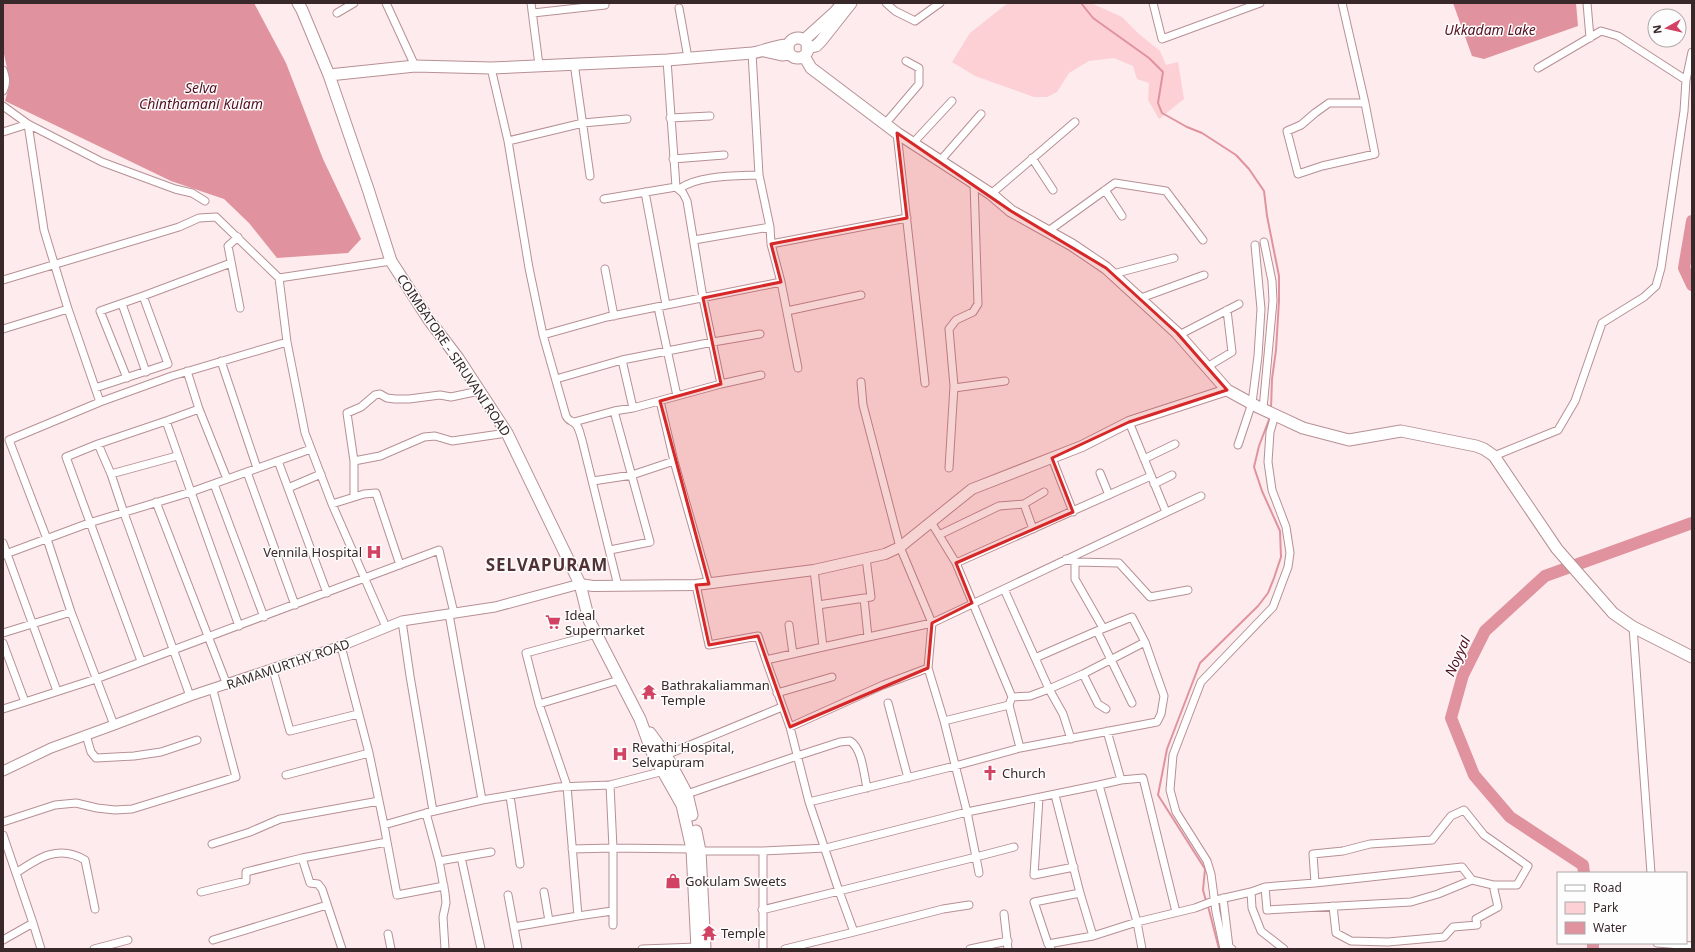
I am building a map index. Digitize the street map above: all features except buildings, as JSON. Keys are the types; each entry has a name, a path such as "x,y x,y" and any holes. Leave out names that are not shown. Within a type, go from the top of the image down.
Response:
{"main road":[{"name":"COIMBATORE - SIRUVANI ROAD","path":"298,3 329,75 391,261 429,320 458,358 507,433 580,584 589,620 640,720 652,752 664,771 682,806 696,850"},
{"path":"789,50 795,57 805,48 842,3"},
{"path":"805,48 816,46 851,3"},
{"path":"329,75 416,66 491,68 667,60 764,51 782,55 789,50 793,39 800,38 815,71 885,124 991,194 1011,211 1072,245 1113,274 1141,298 1179,335 1228,390 1303,428 1349,440 1401,431 1476,446 1484,449 1494,456 1557,549 1613,613 1634,627 1692,657"},
{"path":"580,584 593,586 618,586 709,584 814,570 885,554 900,547 972,489 1082,446 1129,422 1228,390"},
{"path":"585,605 587,595 593,586"},
{"path":"640,720 666,755 687,794 696,850 700,948"}],"street":[{"path":"337,13 354,3"},
{"path":"386,3 416,66"},
{"path":"531,3 539,65"},
{"path":"886,3 895,11 915,21 940,3"},
{"path":"1153,3 1162,39 1260,3"},
{"path":"1342,3 1365,103 1375,154 1322,166 1298,174 1287,132 1301,125 1329,103 1365,103"},
{"path":"1587,3 1590,38"},
{"path":"532,13 605,5"},
{"path":"679,8 688,58"},
{"path":"1538,68 1601,31 1618,36 1686,80"},
{"path":"1494,456 1558,430 1575,401 1602,323 1644,297 1656,286 1663,260 1684,111 1686,80 1692,52"},
{"path":"752,53 759,175 770,227 771,244 781,282 798,368"},
{"path":"667,60 673,159 677,188 687,201 703,298 721,384"},
{"path":"885,124 919,84 919,68 906,60"},
{"path":"574,64 590,176"},
{"path":"491,68 508,141 529,268 543,335 566,416 578,427 593,481 618,586"},
{"path":"3,70 6,77 6,85 3,91"},
{"path":"913,143 952,101"},
{"path":"3,106 28,124 102,162 192,194 204,201"},
{"path":"940,161 981,114"},
{"path":"670,118 710,116"},
{"path":"508,141 583,123 627,119"},
{"path":"991,194 1075,122"},
{"path":"3,132 28,124"},
{"path":"28,124 44,230 68,309 100,402"},
{"path":"897,133 925,383"},
{"path":"673,159 724,154"},
{"path":"1032,158 1053,190"},
{"path":"604,199 677,188 687,183 713,178 759,175"},
{"path":"1047,232 1115,182 1166,191 1203,240"},
{"path":"949,468 954,388 949,329 956,320 973,312 978,304 974,184"},
{"path":"1105,190 1122,216"},
{"path":"645,192 666,305"},
{"path":"3,280 179,227 199,218 216,217 279,278 287,342 305,433 332,504 386,627"},
{"path":"771,244 907,218"},
{"path":"694,240 770,227"},
{"path":"238,237 228,246 240,308"},
{"path":"1232,949 1229,947 1219,899 1207,861 1176,812 1170,790 1173,755 1201,682 1274,607 1288,567 1290,553 1286,527 1272,490 1268,462 1270,432 1268,411 1273,301 1272,281 1264,242"},
{"path":"1238,445 1252,403 1258,356 1261,309 1255,245"},
{"path":"1113,274 1174,258"},
{"path":"279,278 391,261"},
{"path":"127,378 100,311 231,263"},
{"path":"605,269 614,316"},
{"path":"1141,298 1204,275"},
{"path":"543,335 614,316 781,282"},
{"path":"787,311 861,295"},
{"path":"144,296 172,376"},
{"path":"122,304 146,372"},
{"path":"1179,335 1239,304"},
{"path":"658,307 677,396"},
{"path":"3,329 68,309"},
{"path":"1207,367 1232,352 1227,310"},
{"path":"556,379 622,360 760,334"},
{"path":"114,725 71,612 47,539 6,441 100,402 172,376 287,342"},
{"path":"622,360 633,408"},
{"path":"221,361 257,468"},
{"path":"96,388 168,364"},
{"path":"187,371 199,409 227,479"},
{"path":"574,422 761,375"},
{"path":"954,388 1005,381"},
{"path":"861,382 863,405 900,547 932,623 928,668 944,721 979,873"},
{"path":"354,497 354,461 347,413 361,407 375,395 380,394 387,398 409,399 440,395 451,397 479,391"},
{"path":"660,401 674,461 709,584"},
{"path":"141,661 66,457 98,444 199,409"},
{"path":"610,550 650,542 614,411"},
{"path":"166,421 177,456 239,626"},
{"path":"1129,422 1166,512"},
{"path":"354,461 380,456 424,437 435,436 452,440 507,433"},
{"path":"98,444 111,474 190,696"},
{"path":"1144,459 1175,444"},
{"path":"5,554 89,523 191,492 311,449"},
{"path":"111,474 177,456"},
{"path":"1052,458 1073,512"},
{"path":"278,461 327,593"},
{"path":"593,481 632,475 674,461"},
{"path":"247,472 295,605"},
{"path":"288,488 321,474"},
{"path":"1100,474 1109,495"},
{"path":"1154,484 1172,475"},
{"path":"956,563 1151,476"},
{"path":"214,484 264,616"},
{"path":"939,535 1000,506 1024,504 1044,492"},
{"path":"332,504 364,494 376,493 400,565"},
{"path":"766,660 823,646 932,623 1201,496"},
{"path":"156,502 207,637 227,685"},
{"path":"1024,504 1033,529"},
{"path":"931,522 956,563 1012,697 1009,705 1020,748"},
{"path":"3,543 5,554 57,691"},
{"path":"3,709 96,679 439,550 482,800"},
{"path":"818,605 871,597 866,558"},
{"path":"1066,559 1075,562 1120,563 1150,597 1188,590"},
{"path":"1075,562 1074,579 1100,629 1112,660 1132,703"},
{"path":"814,570 823,646"},
{"name":"RAMAMURTHY ROAD","path":"3,771 51,748 190,696 213,690 341,646 402,621 495,607 580,584"},
{"path":"696,585 709,645 758,636 790,727 809,802 854,932"},
{"path":"1004,589 1049,689 1063,714 1071,739"},
{"path":"864,598 868,637"},
{"path":"3,633 71,612"},
{"path":"809,802 955,766 1020,748 1157,722 1161,714 1164,696 1145,642 1132,617 1100,629 1035,658"},
{"path":"402,621 430,812 444,886 446,903 443,916 443,949"},
{"path":"789,625 793,654"},
{"path":"1634,627 1651,872"},
{"path":"578,916 567,786 539,704 526,653 596,634"},
{"path":"1012,697 1030,696 1049,689 1112,660 1145,642"},
{"path":"3,643 25,702"},
{"path":"341,646 369,753 397,895 444,886"},
{"path":"790,727 882,685 928,668"},
{"path":"273,670 290,731 358,714"},
{"path":"1083,674 1098,704 1106,709"},
{"path":"777,693 832,677"},
{"path":"539,704 619,680"},
{"path":"3,822 56,805 76,803 97,808 115,810 132,809 236,777 213,690"},
{"path":"888,703 908,778"},
{"path":"944,721 1009,705"},
{"path":"666,755 782,707"},
{"path":"1107,731 1121,780"},
{"path":"86,735 91,752 96,758 134,756 161,752 197,740"},
{"path":"687,794 840,742 850,741 858,750 867,788"},
{"path":"286,775 369,753"},
{"path":"384,825 430,812 482,800 567,786 610,785 664,771"},
{"path":"572,849 613,848 763,851 826,848 966,812 1055,795 1121,780 1143,778 1176,912"},
{"path":"610,785 613,848 613,925"},
{"path":"1099,785 1142,949"},
{"path":"1055,795 1080,893 1093,936"},
{"path":"510,796 520,864"},
{"path":"1039,798 1034,875 1074,867"},
{"path":"212,844 250,832 280,819 379,801"},
{"path":"1265,887 1267,910 1411,902 1438,894 1472,880 1493,885 1517,885 1528,866 1484,835 1464,810 1451,816 1432,840 1370,844 1343,850 1313,854 1315,883"},
{"path":"3,835 41,949"},
{"path":"201,892 246,881 246,872 302,858 387,842"},
{"path":"762,910 1014,847"},
{"path":"763,851 763,949"},
{"path":"439,861 491,852"},
{"path":"16,873 38,858 56,853 76,855 85,860 95,909"},
{"path":"461,857 480,949"},
{"path":"302,858 310,883 318,884 327,905 341,949"},
{"path":"1080,893 1034,902 1049,946 1093,936 1136,922 1195,908 1219,899 1251,892 1265,887 1462,867 1472,880"},
{"path":"1333,906 1336,933 1350,941 1387,945 1444,937 1453,927 1477,925 1476,919 1498,907 1493,885"},
{"path":"544,892 549,921"},
{"path":"1251,892 1252,908 1261,931 1284,949"},
{"path":"508,894 518,949"},
{"path":"1219,899 1216,912 1224,949"},
{"path":"785,949 943,909 969,904"},
{"path":"213,940 327,905"},
{"path":"514,927 612,911"},
{"path":"970,949 1008,945 1004,914"},
{"path":"3,940 33,923"},
{"path":"388,934 391,949"},
{"path":"94,949 128,940"},
{"path":"1668,944 1692,946"},
{"path":"643,949 700,948"}],"highlighted area":[{"path":"897,133 1011,211 1106,268 1177,333 1227,390 1129,422 1052,458 1073,512 956,563 972,603 932,623 928,668 790,727 758,636 709,645 696,585 709,584 660,401 721,384 703,298 781,282 771,244 907,218"}],"green space":[{"path":"1008,3 1091,3 1122,17 1139,34 1160,51 1166,65 1178,62 1184,99 1159,119 1148,100 1149,83 1137,79 1133,66 1114,58 1089,61 1069,73 1057,92 1047,97 1034,97 975,76 952,62 970,33"}],"water":[{"name":"Selva Chinthamani Kulam","path":"3,3 254,3 286,63 323,159 361,239 348,253 277,258 249,223 224,199 171,181 5,101 10,83 3,49"},
{"name":"Ukkadam Lake","path":"1453,3 1576,3 1578,26 1484,59 1472,56"}],"waterway":[{"path":"1081,3 1093,18 1149,58 1163,72 1158,103 1162,113 1187,127 1202,133 1236,155 1249,169 1264,191 1267,216 1279,276 1279,301 1276,350 1272,379 1271,409"},
{"name":"Noyyal","path":"1692,221 1684,268 1692,285"},
{"path":"1206,901 1203,890 1205,869 1158,795 1167,749 1200,663 1258,606 1268,593 1281,557 1280,531 1262,491 1254,467 1259,446 1270,417"},
{"name":"Noyyal","path":"1584,872 1583,865 1510,817 1474,775 1451,718 1463,675 1485,631 1545,576 1692,523"},
{"path":"1208,906 1219,949"},
{"name":"Noyyal","path":"1593,944 1593,949"}],"place":[{"name":"Vennila Hospital","path":"374,552"},
{"name":"Ideal Supermarket","path":"553,622"},
{"name":"Bathrakaliamman Temple","path":"649,692"},
{"name":"Revathi Hospital, Selvapuram","path":"620,754"},
{"name":"Church","path":"990,773"},
{"name":"Gokulam Sweets","path":"673,881"},
{"name":"Temple","path":"709,933"}],"district":[{"name":"SELVAPURAM","path":"547,564"}]}
